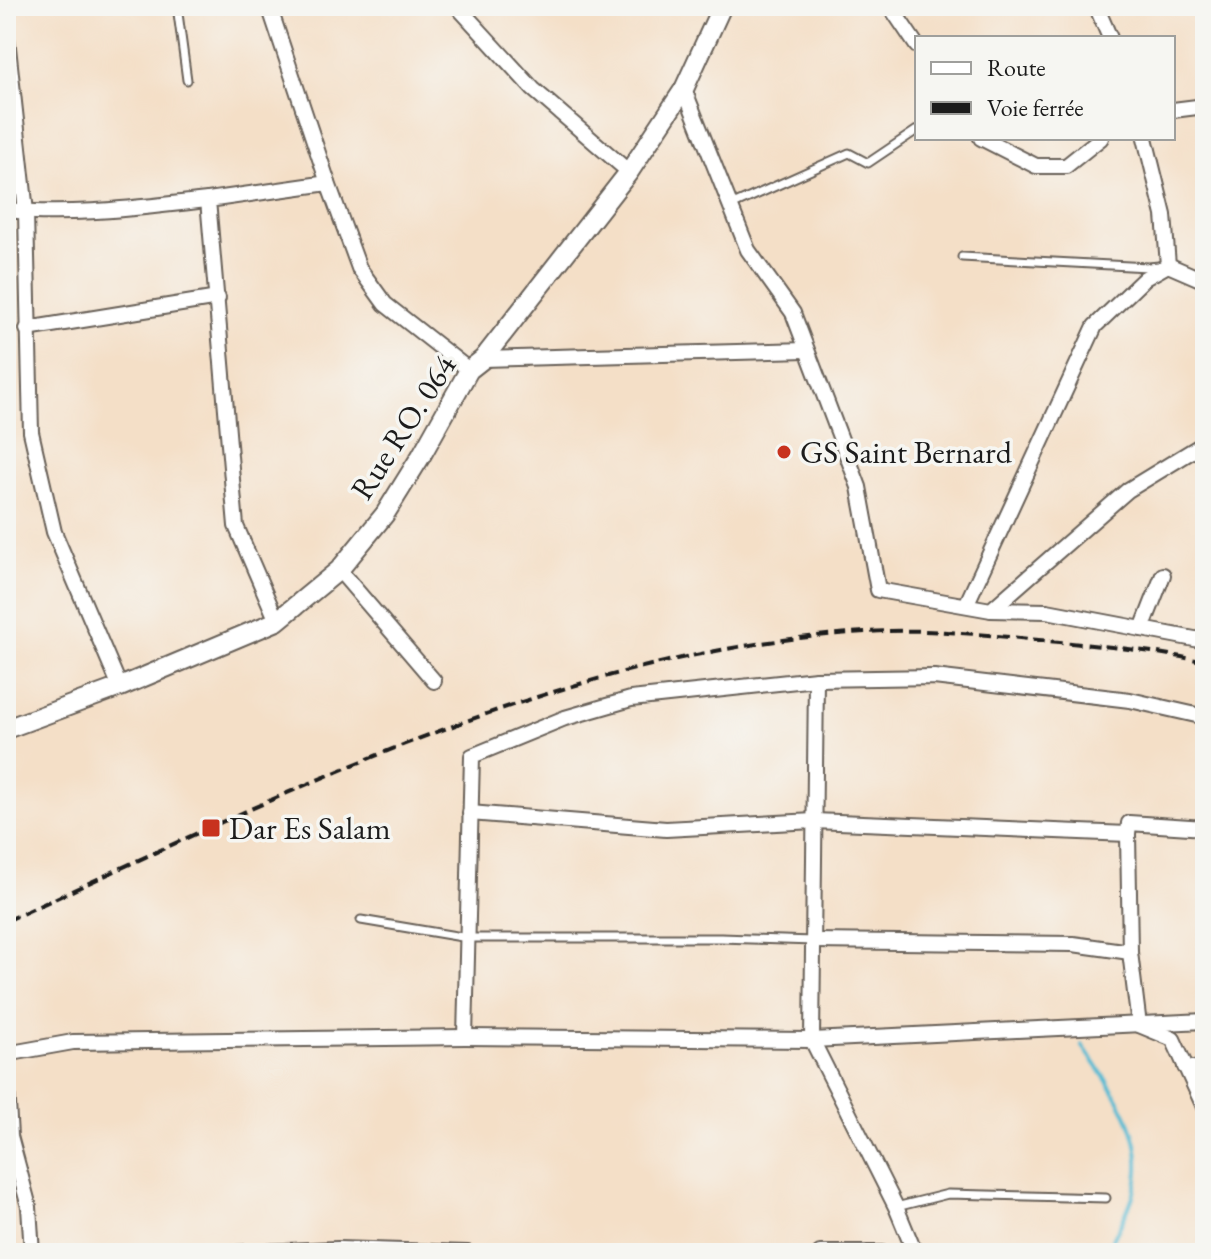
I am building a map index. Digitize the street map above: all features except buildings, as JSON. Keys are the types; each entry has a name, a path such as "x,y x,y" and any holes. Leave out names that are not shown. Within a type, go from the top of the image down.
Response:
{"street":[{"path":"269,6 359,268 385,304 476,365 806,350"},
{"path":"457,6 533,89 629,172"},
{"name":"Rue RO. 064","path":"6,729 120,687 277,621 339,570 385,514 476,365 629,172 684,89 722,6"},
{"path":"890,6 915,43"},
{"path":"1096,6 1109,36"},
{"path":"6,29 26,212 31,432 54,532 120,687"},
{"path":"684,89 748,250 793,313 859,487 878,590 967,603 991,610 1047,611 1205,641"},
{"path":"1175,110 1205,106"},
{"path":"985,140 1036,166 1066,166 1098,140"},
{"path":"1145,140 1164,215 1168,265"},
{"path":"6,210 108,211 328,183"},
{"path":"208,200 236,526 277,621"},
{"path":"1168,265 1205,281"},
{"path":"967,603 1095,326 1145,278 1168,265"},
{"path":"27,329 218,298"},
{"path":"991,610 1128,490 1205,443"},
{"path":"339,570 434,681"},
{"path":"1142,629 1163,575"},
{"path":"465,1037 472,756 565,718 631,699 816,679 934,677 1130,700 1205,717"},
{"path":"816,679 812,1040 896,1207 915,1253"},
{"path":"470,813 666,829 814,821 1128,834"},
{"path":"1139,1025 1130,952 1129,823 1205,828"},
{"path":"813,941 1073,944 1130,952"},
{"path":"6,1054 73,1042 465,1037 812,1040 1205,1021"},
{"path":"1139,1025 1173,1039 1205,1109"},
{"path":"1185,1067 1205,1070"},
{"path":"6,1070 10,1136 29,1207 32,1253"},
{"path":"235,1253 468,1253"},
{"path":"820,1253 882,1253"}],"lane":[{"path":"177,6 187,80"},
{"path":"731,206 849,153 868,163 915,131"},
{"path":"962,257 1148,267 1168,265"},
{"path":"361,920 468,938 813,941"},
{"path":"896,1207 948,1194 1106,1198"}],"waterway":[{"path":"1082,1045 1115,1093 1132,1128 1137,1147 1134,1194 1106,1253"}],"railway":[{"path":"6,921 217,824 433,733 543,695 655,664 770,642 886,631 967,633 1167,654 1205,662"}],"place":[{"name":"GS Saint Bernard","path":"784,452"},
{"name":"Dar Es Salam","path":"211,828"}]}
